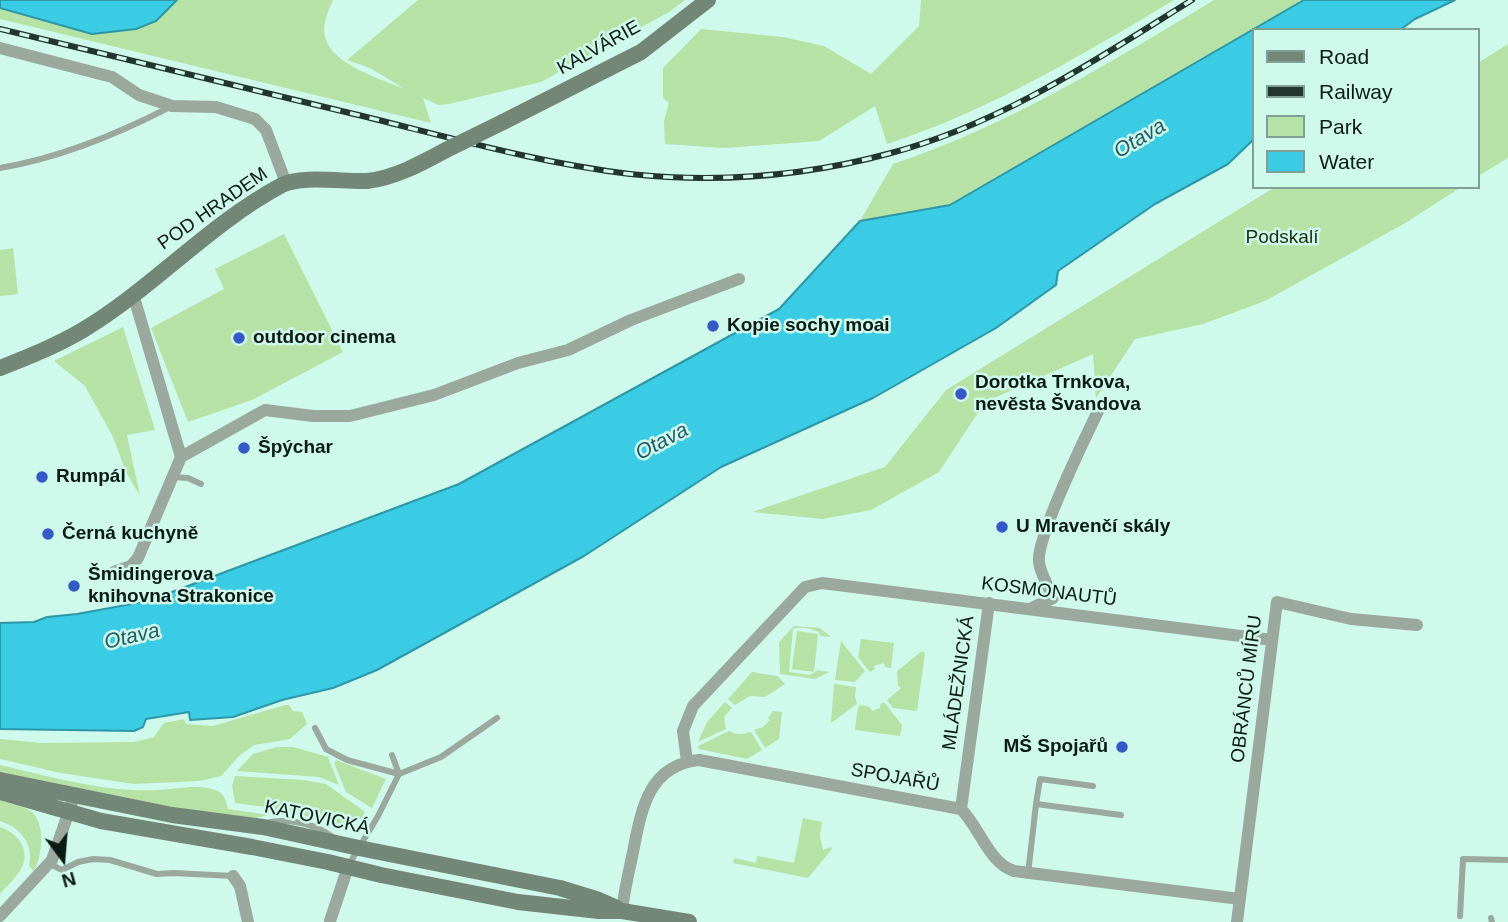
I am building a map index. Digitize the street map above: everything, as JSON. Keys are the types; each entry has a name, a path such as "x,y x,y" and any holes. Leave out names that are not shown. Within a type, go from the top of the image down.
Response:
{"main road":[{"name":"KALVÁRIE","path":"446,150 640,52 708,0"},
{"name":"POD HRADEM","path":"0,368 45,350 84,330 250,203 286,183 322,180 369,181 409,169 446,150"},
{"name":"KATOVICKÁ","path":"0,780 127,826 252,847 519,902 622,911 689,922"},
{"name":"KATOVICKÁ","path":"0,792 72,804 255,825 560,888 599,900 622,911"}],"street":[{"path":"0,48 112,77 139,95 172,106 216,107 255,119 266,130 286,183"},
{"path":"181,457 265,410 313,416 350,416 434,395 518,363 568,350 631,320 739,279"},
{"path":"114,572 131,566 138,558 181,457 133,293"},
{"path":"1032,608 1054,598 1039,561 1045,532 1080,447 1101,405"},
{"name":"KOSMONAUTŮ","path":"687,761 683,731 693,706 804,587 822,583 1272,640"},
{"name":"OBRÁNCŮ MÍRU","path":"1237,922 1277,602 1352,619 1417,625"},
{"name":"MLÁDEŽNICKÁ","path":"961,809 989,603"},
{"path":"622,911 646,799 661,775 673,766 687,761"},
{"name":"SPOJAŘŮ","path":"687,761 710,761 961,809 1002,865 1014,871 1240,899"},
{"path":"0,916 50,864 72,804"},
{"path":"328,922 348,866"},
{"path":"233,876 240,886 248,922"}],"lane":[{"path":"0,168 45,158 133,126 172,106"},
{"path":"173,477 188,478 201,484"},
{"path":"315,727 327,749 347,760 399,774 441,757 496,718"},
{"path":"348,866 399,774 392,755"},
{"path":"1028,874 1040,779 1093,786"},
{"path":"1036,804 1121,815"},
{"path":"1460,916 1463,859 1508,860"},
{"path":"50,864 62,870 78,862 110,860 157,874 233,876"}],"green space":[{"path":"177,0 333,0 324,28 329,47 337,56 359,70 405,89 370,68 347,60 418,0 685,0 669,12 541,82 449,104 439,105 423,98 431,123 0,19 0,8 92,34 156,21"},
{"path":"921,0 1174,0 1034,80 962,115 887,144 875,106 819,141 725,148 665,144 664,121 669,103 663,98 663,68 701,29 783,37 824,46 871,74 919,26"},
{"path":"1214,0 1304,0 950,205 860,221 893,164 936,149 1018,112"},
{"path":"1508,44 1508,158 1480,175 1480,62"},
{"name":"Podskalí","path":"1272,189 1458,189 1407,222 1265,301 1203,324 1135,339 1096,398 1093,354 985,402 939,472 871,510 823,519 752,512 885,467 946,390"},
{"path":"284,234 343,352 252,400 188,422 151,328 224,289 215,269"},
{"path":"13,248 18,294 0,296 0,250"},
{"path":"123,327 155,430 127,435 140,496 126,472 113,437 85,386 54,361"},
{"path":"794,626 820,628 831,637 820,636 819,632 810,629 793,629 789,672 810,675 818,670 829,672 815,679 780,674 779,642"},
{"path":"797,631 818,634 814,672 792,669"},
{"path":"861,639 894,643 891,668 885,667 884,663 874,666 875,669 870,672 858,657"},
{"path":"841,641 865,671 855,682 835,680"},
{"path":"922,651 925,653 917,711 893,708 887,700 901,688 898,686 897,671"},
{"path":"752,672 777,676 785,684 765,697 750,696 735,705 728,699"},
{"path":"834,684 856,687 857,704 831,723"},
{"path":"725,702 732,708 724,717 726,729 698,742 707,722"},
{"path":"884,702 902,725 900,736 855,730 860,705 870,707 872,711 880,708"},
{"path":"289,705 293,711 302,712 307,724 290,739 254,745 240,755 221,776 199,781 134,784 61,773 0,759 0,739 42,743 134,742 154,737 164,723 184,719 186,724 213,726"},
{"path":"773,711 782,712 779,739 765,748 754,730 763,727 770,720 768,718"},
{"path":"729,731 738,734 751,732 762,750 747,759 699,749 698,746"},
{"path":"277,747 293,747 328,757 339,785 319,777 237,771 253,754"},
{"path":"336,760 386,779 372,808 346,792 334,763"},
{"path":"0,765 119,789 212,789 222,795 228,809 268,815 255,818 172,808 0,773"},
{"path":"235,776 326,784 365,812 361,819 349,826 266,807 235,803 232,786"},
{"path":"0,800 29,810 36,818 41,841 34,871 29,866 30,851 24,838 14,828 0,821"},
{"path":"803,818 822,822 820,836 823,850 832,849 808,878 733,863 734,858 756,863 757,856 794,863"},
{"path":"0,827 16,837 25,854 20,871 0,894"}],"water":[{"path":"0,0 177,0 156,21 136,29 92,34 0,8"},
{"path":"1304,0 1455,0 1415,19 1403,28 1256,28"},
{"name":"Otava","path":"1252,30 1252,141 1228,164 1155,204 1058,271 1056,285 996,328 873,398 721,467 584,556 377,670 333,688 282,700 233,717 190,720 189,712 146,719 143,727 134,731 0,729 0,623 34,622 47,617 148,601 459,484 779,309 860,221 950,205"}],"railway":[{"path":"0,29 560,163 630,174 696,178 762,176 827,167 932,141 1047,88 1192,0"}],"place":[{"name":"Kopie sochy moai","path":"713,326"},
{"name":"outdoor cinema","path":"239,338"},
{"name":"Dorotka Trnkova, nevěsta Švandova","path":"961,394"},
{"name":"Špýchar","path":"244,448"},
{"name":"Rumpál","path":"42,477"},
{"name":"U Mravenčí skály","path":"1002,527"},
{"name":"Černá kuchyně","path":"48,534"},
{"name":"Šmidingerova knihovna Strakonice","path":"74,586"},
{"name":"MŠ Spojařů","path":"1122,747"}]}
